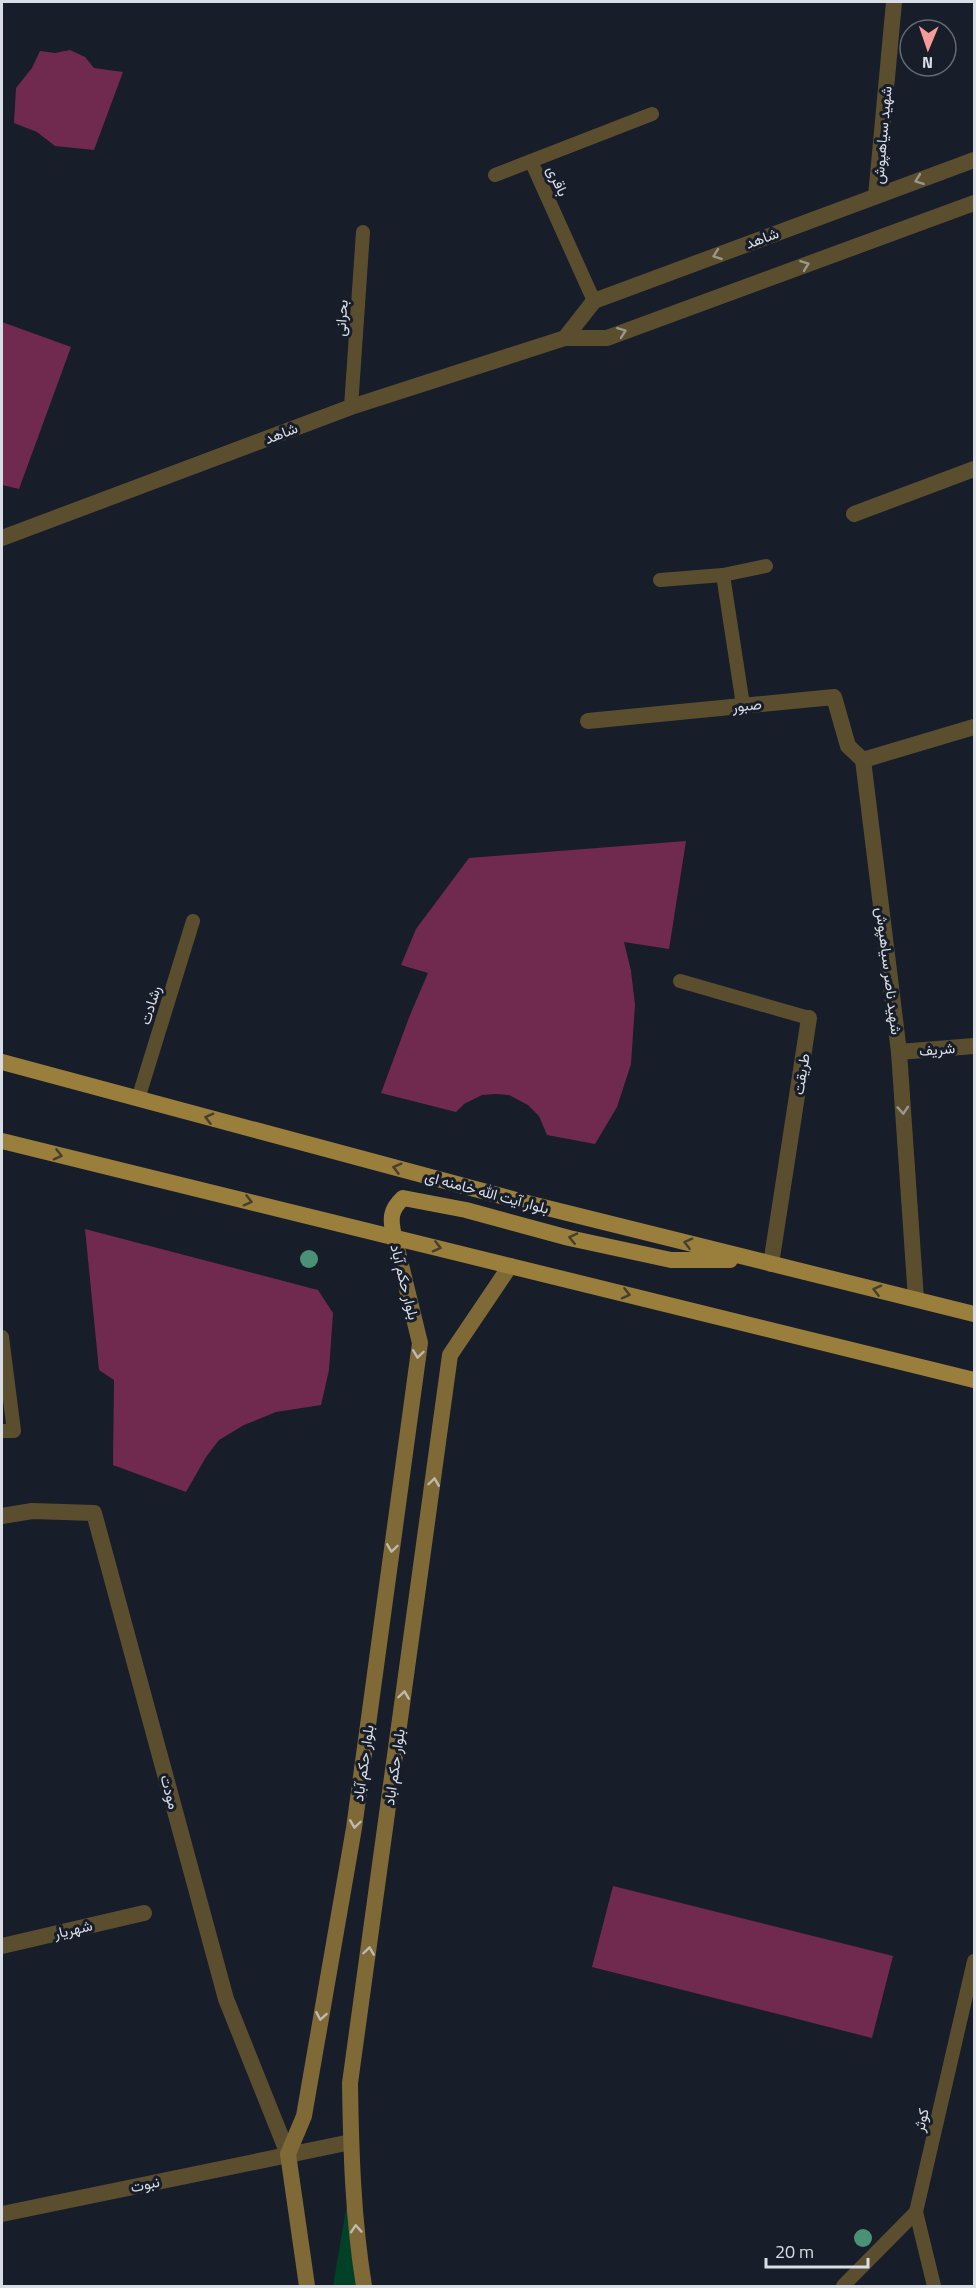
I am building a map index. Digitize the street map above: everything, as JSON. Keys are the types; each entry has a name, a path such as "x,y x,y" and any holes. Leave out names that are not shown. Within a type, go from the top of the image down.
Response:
{"main road":[{"name":"بلوار آیت الله خامنه ای","path":"2,1062 531,1204 975,1314"},
{"path":"2,1141 975,1380"},
{"path":"394,1236 390,1215 394,1206 403,1198 466,1210 569,1238 671,1260 763,1262"},
{"name":"بلوار حکم آباد","path":"288,2154 304,2116 354,1828 420,1343 394,1236"},
{"name":"بلوار حکم اباد","path":"364,2286 356,2240 350,2083 450,1355 510,1266"},
{"path":"288,2154 307,2286"}],"street":[{"name":"شهید سیاهپوش","path":"876,196 894,2"},
{"name":"شاهد","path":"594,301 975,160"},
{"name":"شاهد","path":"2,538 351,406 565,338 607,338 975,203"},
{"path":"565,338 594,301"},
{"path":"854,514 975,469"},
{"name":"صبور","path":"588,721 834,697 848,746 863,760"},
{"path":"863,760 975,727"},
{"name":"شهید ناصر سیاهپوش","path":"863,760 899,1052 916,1299"},
{"name":"طریقت","path":"763,1262 809,1018"},
{"name":"شریف","path":"899,1052 975,1046"},
{"name":"مودت","path":"2,1516 32,1511 94,1513 226,1999 288,2154"},
{"name":"شهریار","path":"2,1946 144,1913"},
{"name":"نبوت","path":"2,2214 351,2142"}],"lane":[{"name":"باقری","path":"594,301 531,161 652,114"},
{"path":"495,175 531,161"},
{"name":"بحرانی","path":"351,406 363,232"},
{"path":"660,580 723,574 766,566"},
{"path":"723,574 743,705"},
{"name":"رشادت","path":"138,1099 193,921"},
{"name":"طریقت","path":"680,981 809,1018"},
{"path":"2,1337 14,1431 2,1431"},
{"name":"کوثر","path":"934,2286 916,2212 975,1961"},
{"path":"843,2286 916,2212"}],"green space":[{"path":"352,2174 364,2286 333,2286"}],"building":[{"path":"70,50 85,57 94,68 123,72 94,150 55,146 37,132 14,123 16,88 32,68 40,51 55,53"},
{"path":"2,322 71,347 19,489 2,485"},
{"path":"686,841 669,949 624,942 631,971 635,1005 631,1064 617,1107 595,1144 547,1135 539,1116 528,1105 509,1095 482,1095 464,1104 456,1112 381,1093 428,973 401,965 416,929 469,858"},
{"path":"85,1229 318,1290 333,1313 329,1370 321,1405 276,1412 244,1425 219,1440 206,1457 186,1492 113,1465 114,1380 99,1370"},
{"path":"613,1886 893,1956 872,2038 592,1967"}]}
